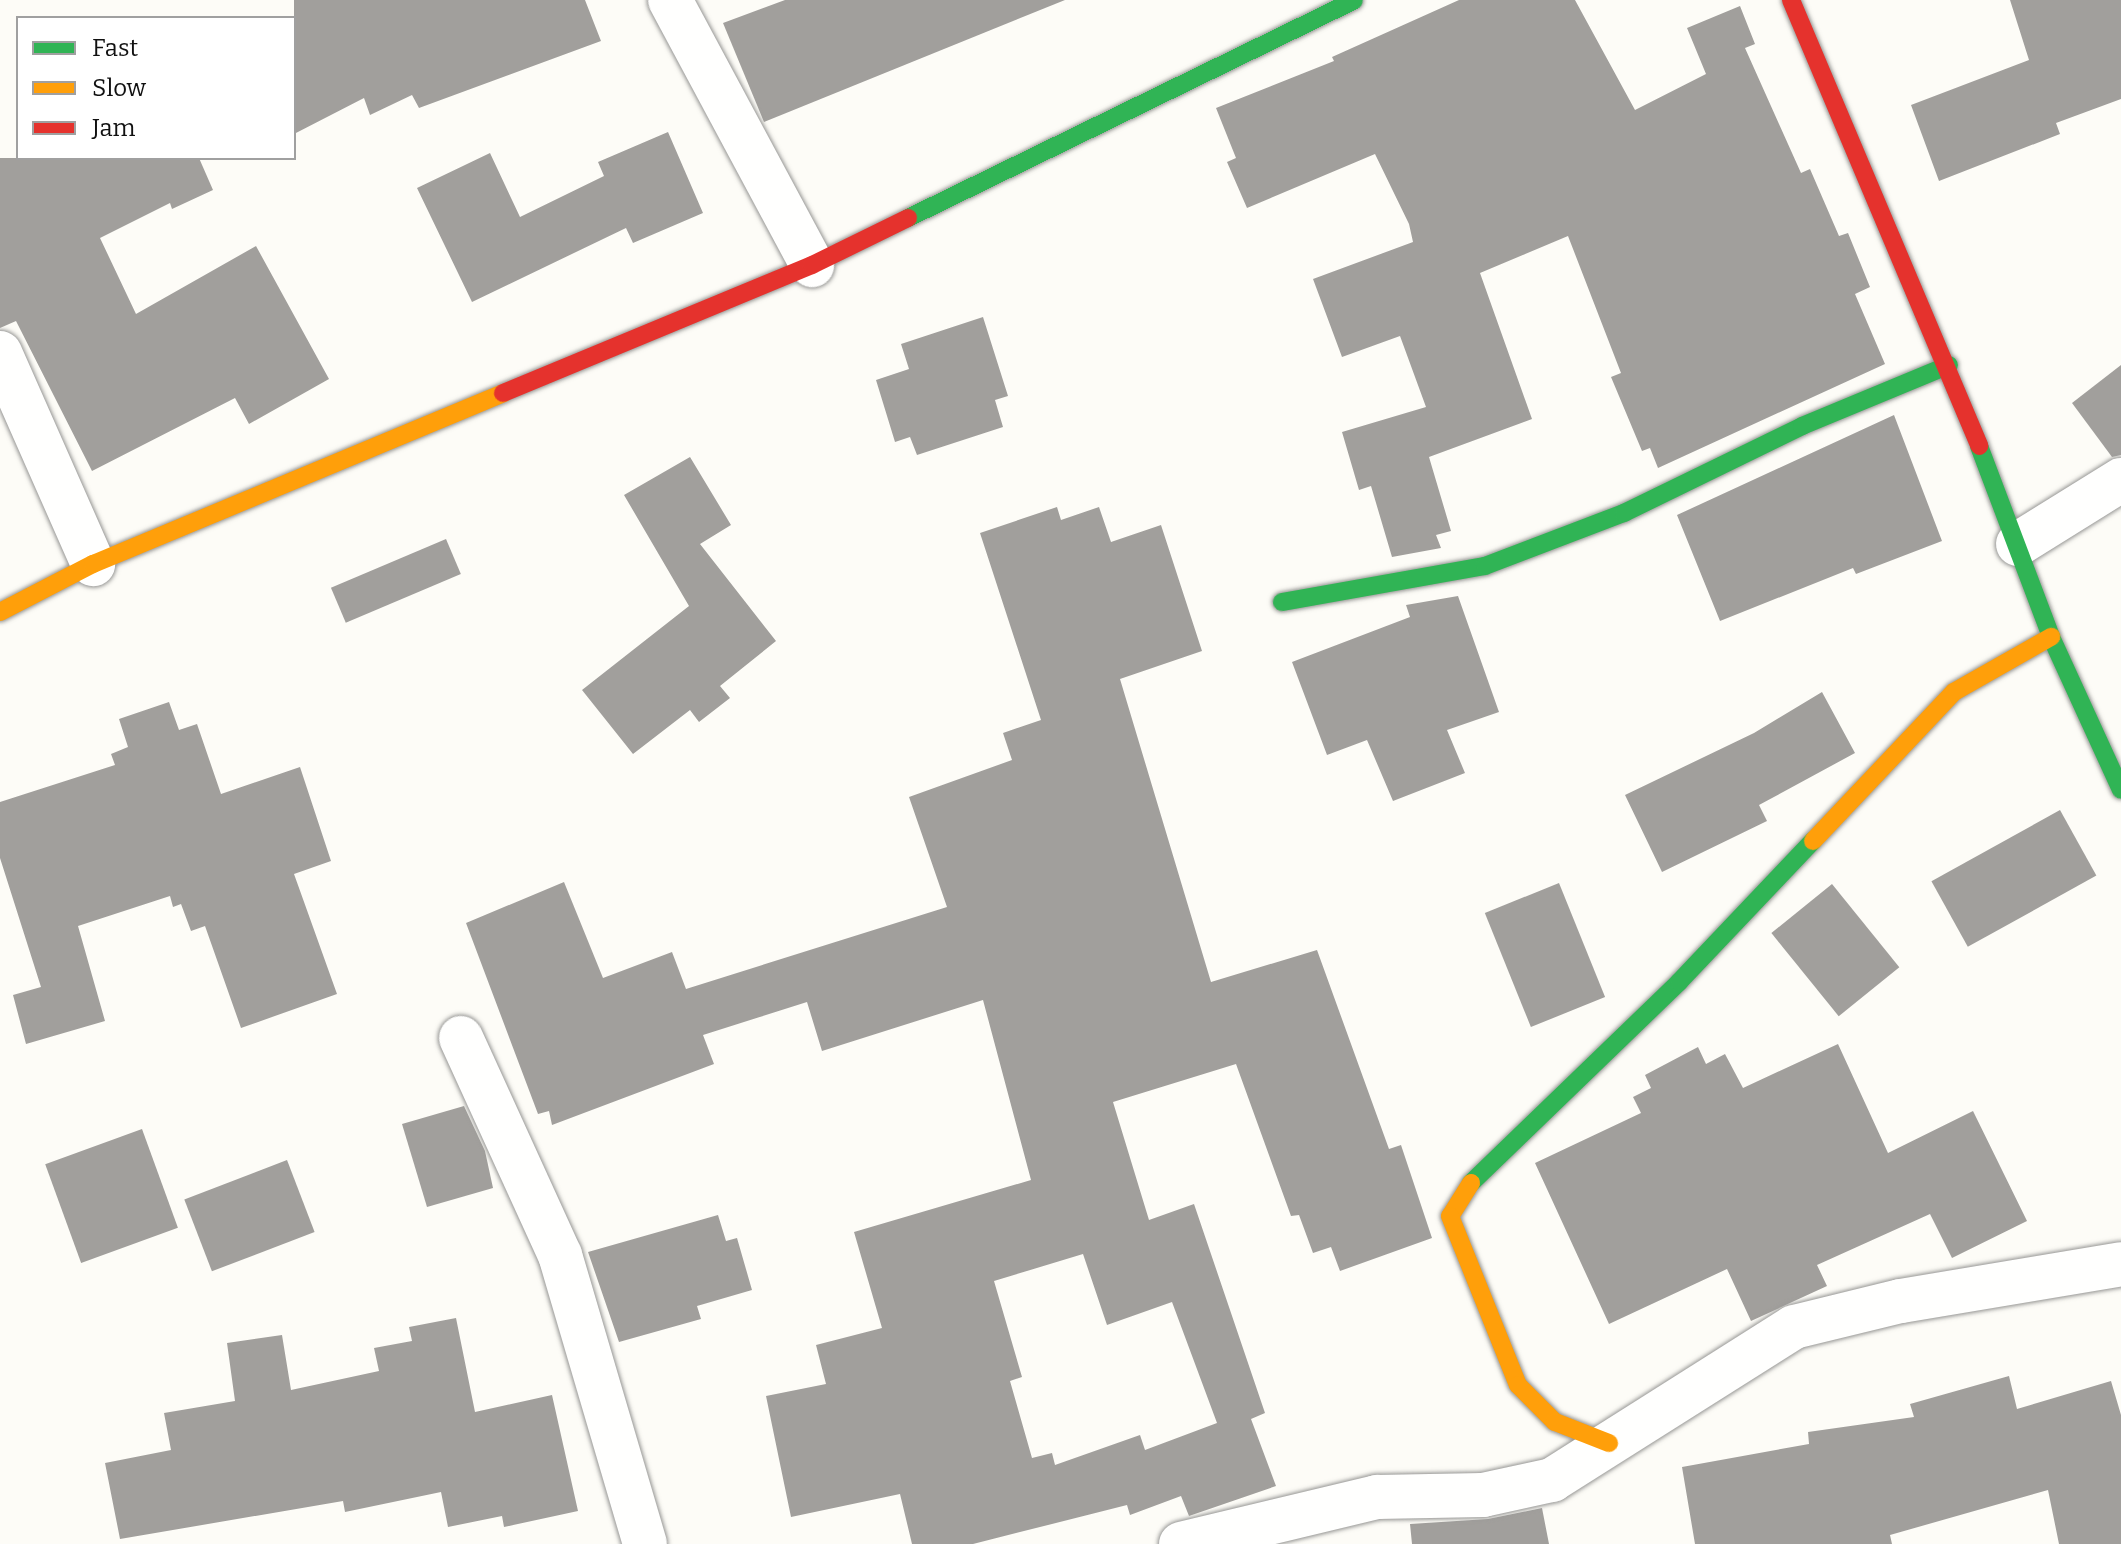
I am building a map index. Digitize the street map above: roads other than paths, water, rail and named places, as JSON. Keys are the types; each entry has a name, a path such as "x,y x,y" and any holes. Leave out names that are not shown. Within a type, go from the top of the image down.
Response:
{"street":[{"path":"670,0 812,265"},
{"path":"0,612 93,564 812,265 1354,0"},
{"path":"1791,0 1949,365 2051,637 2121,790"},
{"path":"0,353 93,564"},
{"path":"1282,602 1485,566 1624,513 1802,426 1949,365"},
{"path":"2018,544 2121,480"},
{"path":"1609,1443 1555,1422 1518,1385 1450,1216 1468,1186 1679,982 1954,692 2051,637"},
{"path":"461,1038 560,1255 645,1544"},
{"path":"1181,1544 1377,1497 1483,1495 1552,1480 1794,1327 1901,1301 2112,1261"}]}
